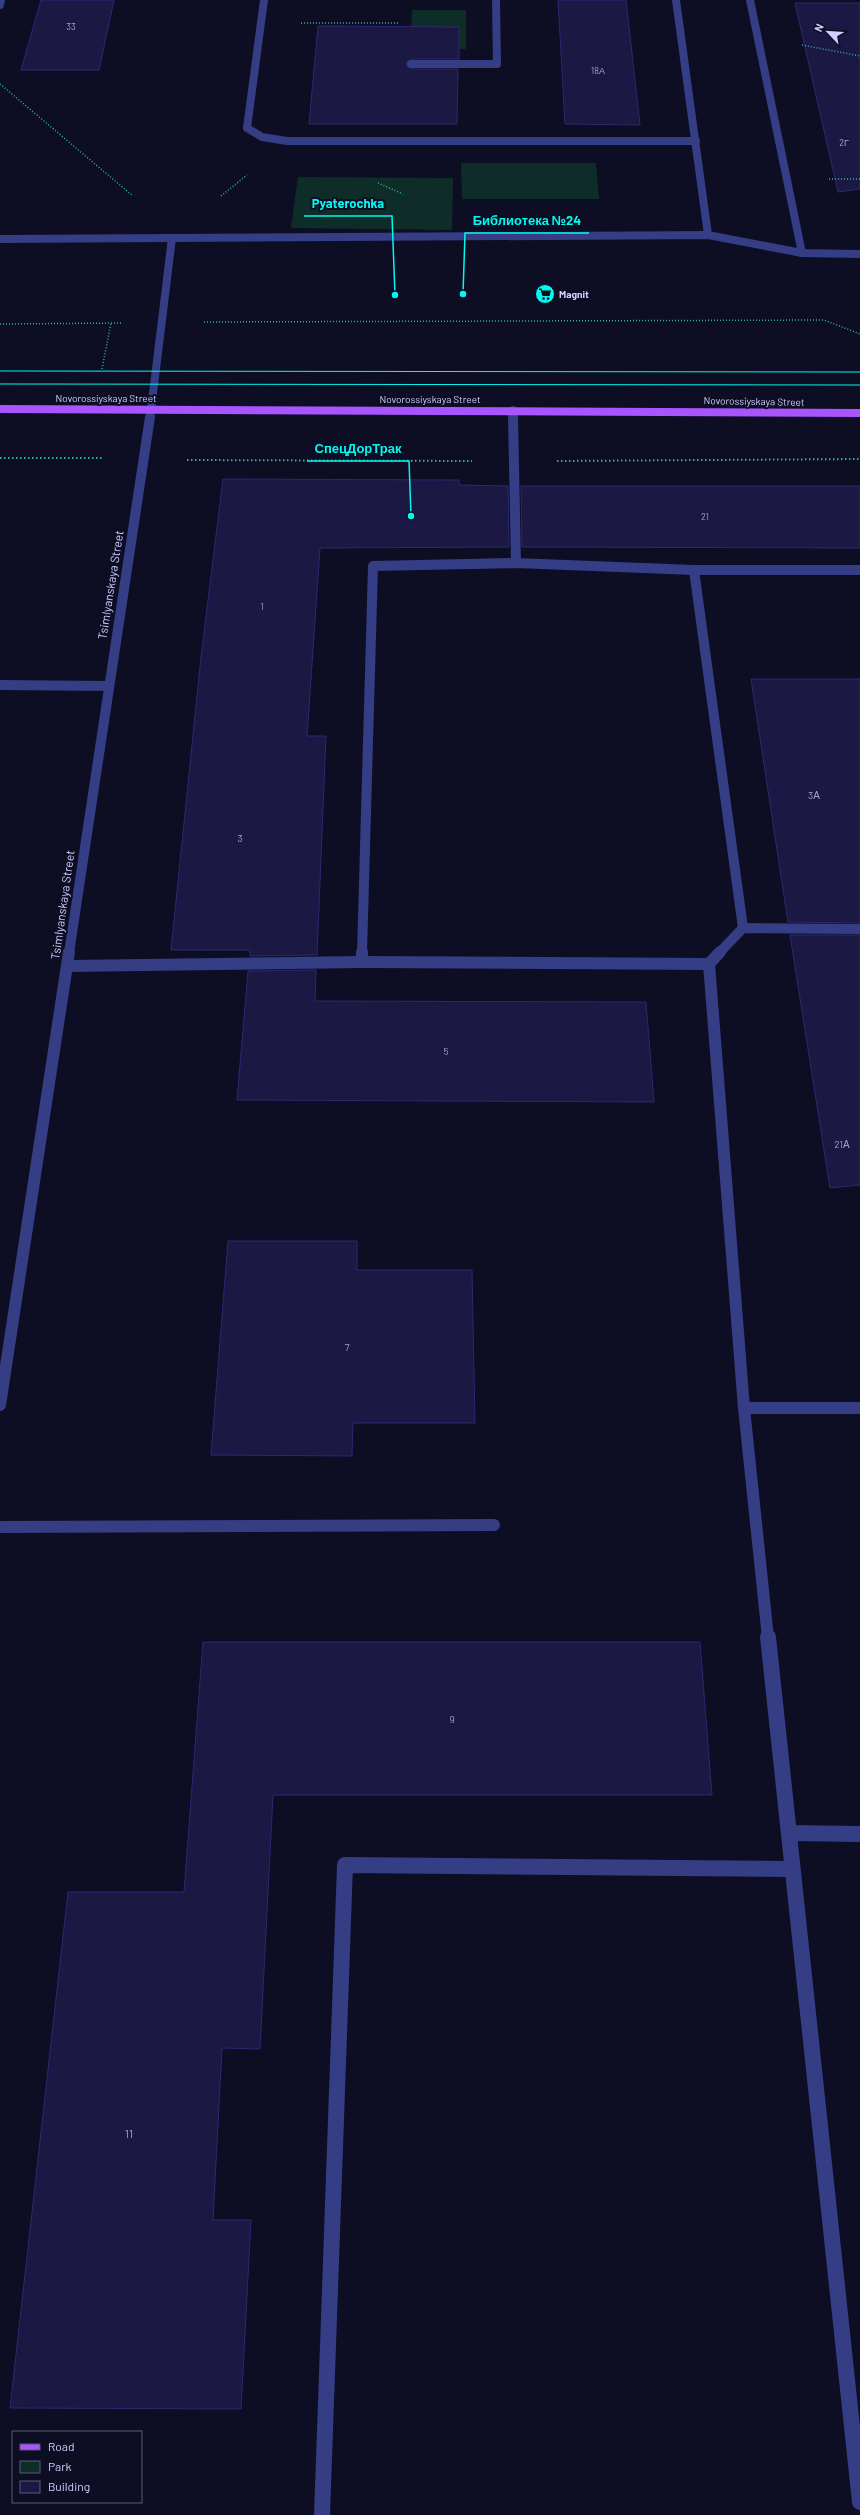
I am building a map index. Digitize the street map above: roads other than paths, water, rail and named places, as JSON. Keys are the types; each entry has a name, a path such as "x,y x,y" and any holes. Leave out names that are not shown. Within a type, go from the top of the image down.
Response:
{"main road":[{"name":"Novorossiyskaya Street","path":"0,409 513,410 860,413"}],"street":[{"path":"0,5 2,0"},
{"path":"264,0 247,128 262,137 287,141 696,141"},
{"path":"412,64 497,64 496,0"},
{"path":"676,0 708,235"},
{"path":"750,0 756,37 802,254"},
{"path":"0,239 708,235 802,254 860,254"},
{"name":"Tsimlyanskaya Street","path":"0,1405 5,1343 68,966 144,460 151,409 154,371 162,322 172,238"},
{"path":"513,410 516,563"},
{"path":"362,962 373,566 516,563 694,570 860,570"},
{"path":"694,570 743,928"},
{"path":"0,685 109,686"},
{"path":"68,966 362,962 709,964 743,928 860,929"},
{"path":"709,964 744,1408 860,2502"},
{"path":"744,1408 860,1408"},
{"path":"0,1527 494,1525"},
{"path":"790,1833 860,1834"},
{"path":"322,2515 345,1865 792,1869"}],"tram line":[{"path":"0,371 860,372"},
{"path":"0,384 860,385"}],"place":[{"name":"Библиотека №24","path":"463,294"},
{"name":"Magnit","path":"545,294"},
{"name":"Pyaterochka","path":"395,295"},
{"name":"СпецДорТрак","path":"411,516"}]}
